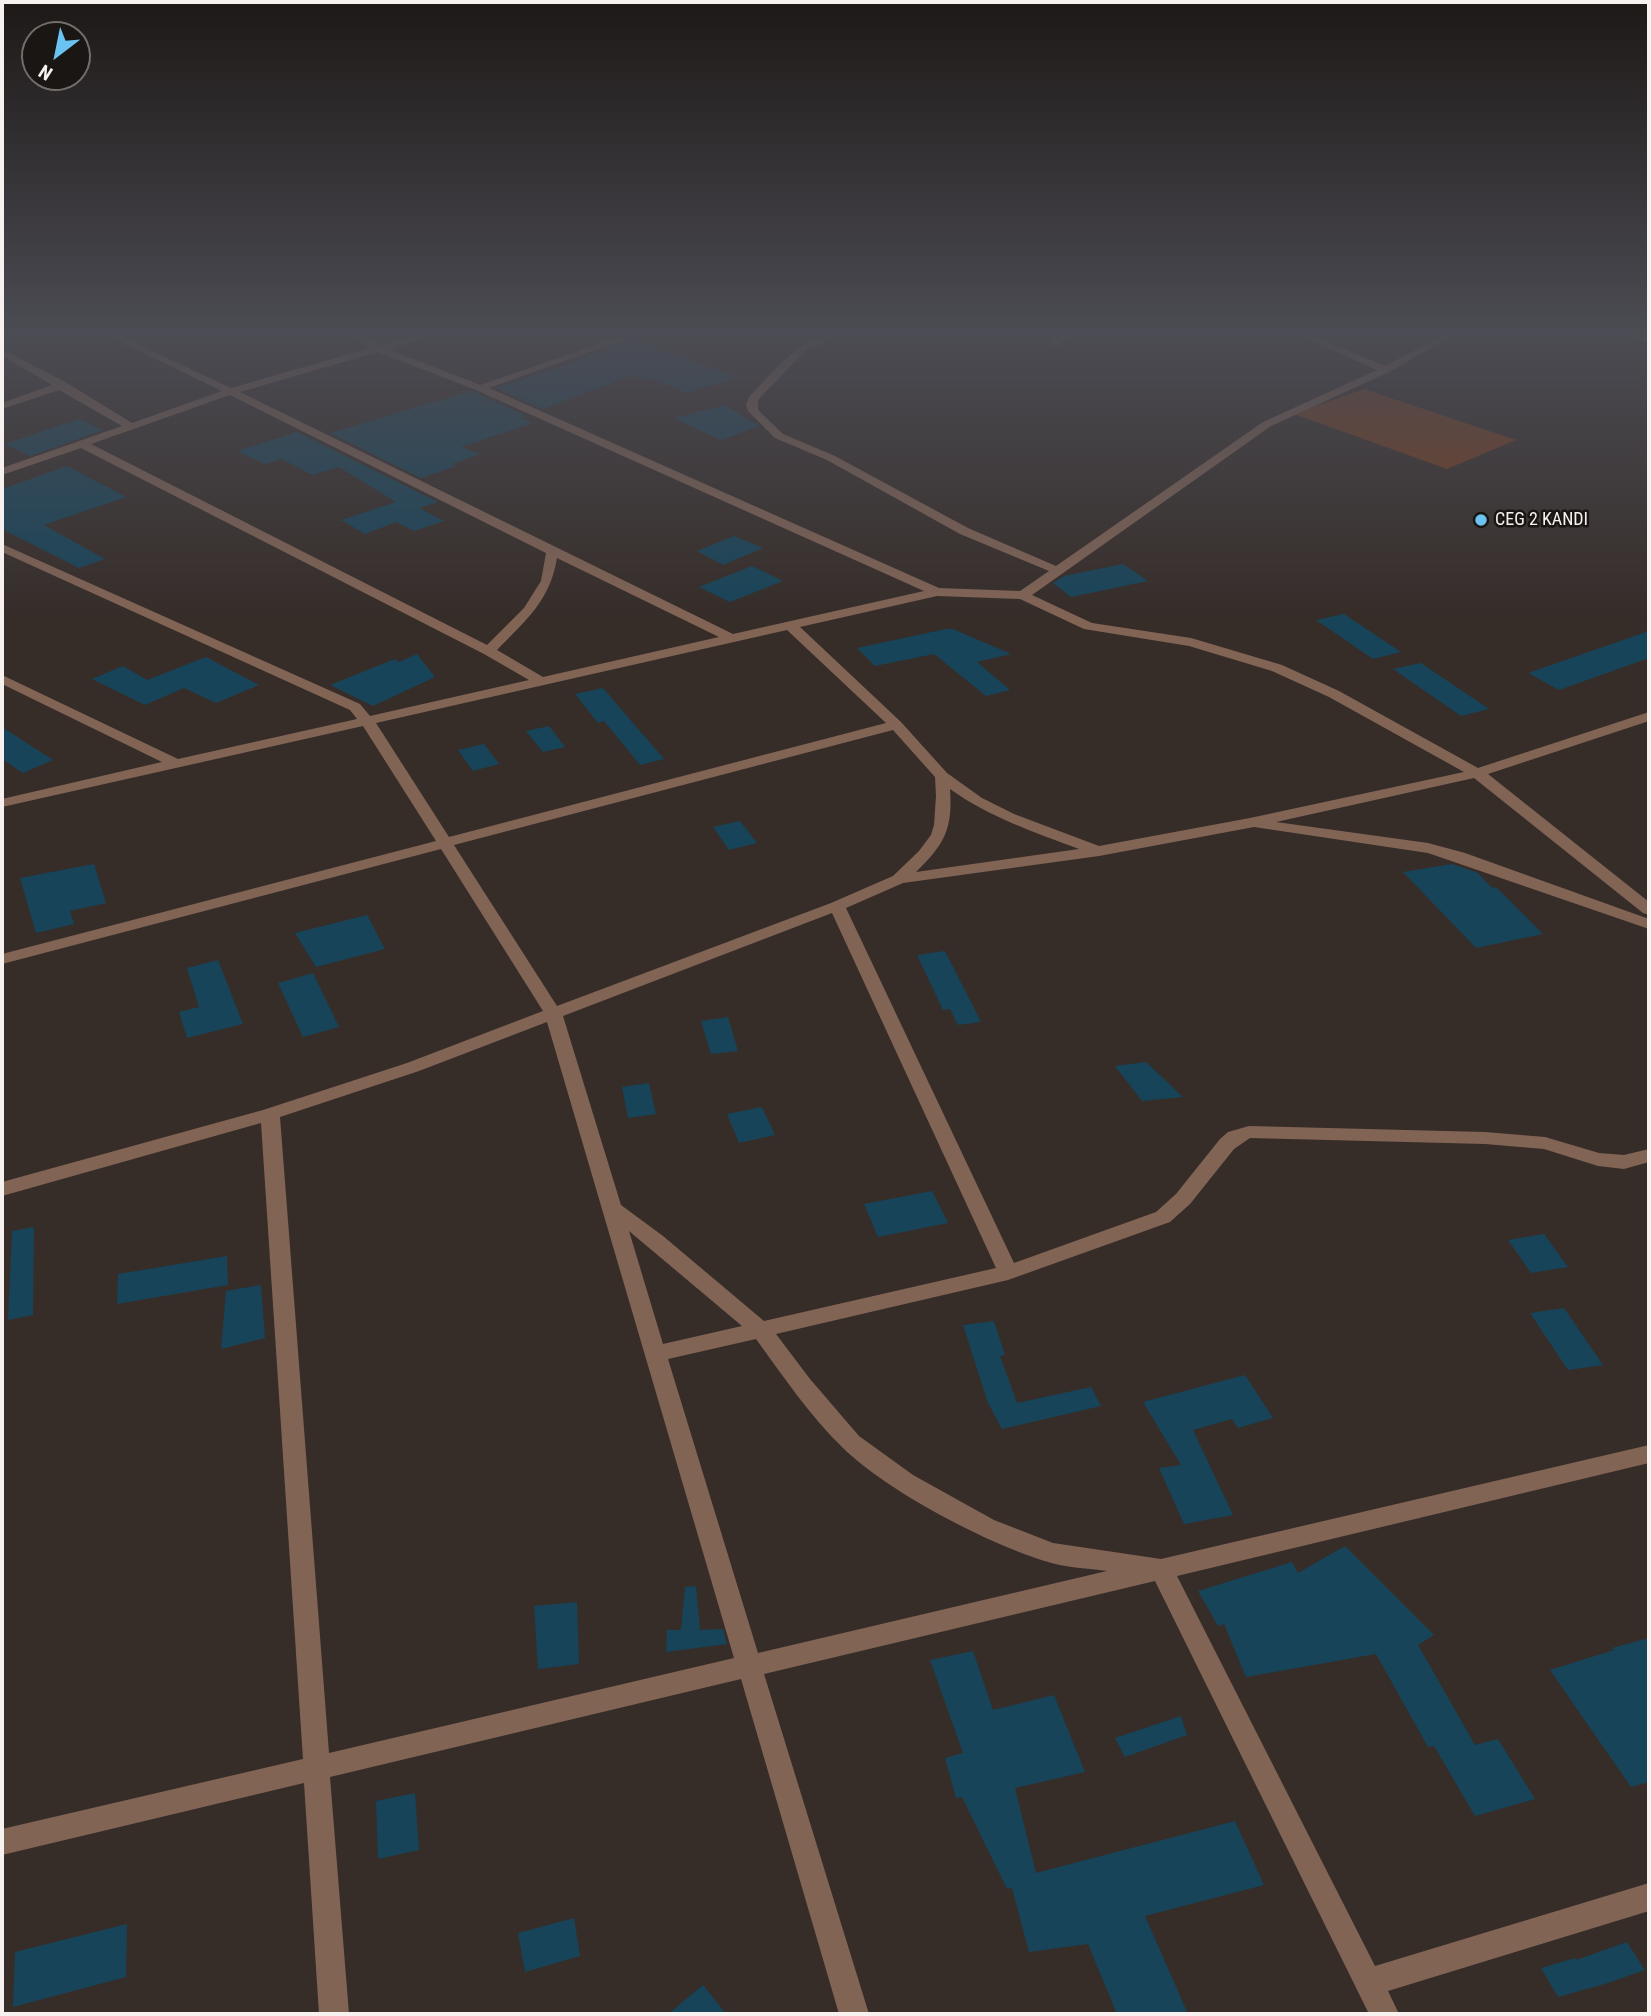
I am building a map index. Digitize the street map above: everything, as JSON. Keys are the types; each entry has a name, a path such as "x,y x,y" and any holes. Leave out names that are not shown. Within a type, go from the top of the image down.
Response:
{"street":[{"path":"2,472 119,431"},
{"path":"311,431 552,554 733,639"},
{"path":"577,431 937,592"},
{"path":"774,431 779,436 831,458 895,491 964,531 1058,571"},
{"path":"1023,595 1257,431"},
{"path":"82,444 489,651 542,682"},
{"path":"2,548 355,707 368,722 553,1013 854,2014"},
{"path":"489,651 529,610 547,581 552,554"},
{"path":"547,581 577,566"},
{"path":"2,803 937,592 1023,595 1089,626 1191,642 1276,668 1334,694 1477,773 1649,910"},
{"path":"791,625 897,725 942,776 978,801 1009,817 1099,851"},
{"path":"2,679 179,765"},
{"path":"2,1189 270,1114 413,1066 837,906 900,879 1099,851 1250,823 1477,773 1649,716"},
{"path":"2,958 897,725"},
{"path":"900,879 929,850 941,833 946,815 942,776"},
{"path":"1250,823 1427,848 1459,856 1649,924"},
{"path":"837,906 1008,1273"},
{"path":"270,1114 334,2014"},
{"path":"655,1354 1008,1273 1163,1217 1183,1199 1227,1144 1235,1137 1249,1132 1485,1138 1545,1143 1598,1159 1624,1162 1649,1156"},
{"path":"612,1209 656,1241 761,1330 802,1385 851,1442 905,1482 986,1527 1051,1553 1161,1569"},
{"path":"2,1842 1649,1454"},
{"path":"1161,1569 1384,2014"},
{"path":"1368,1982 1649,1897"}],"shaded area":[{"path":"1342,431 1489,431 1516,440 1447,469"}],"building":[{"path":"43,431 100,431 30,456 5,444"},
{"path":"509,431 461,447 480,454 421,478 330,433"},
{"path":"702,431 745,431 721,440"},
{"path":"297,432 438,502 419,508 444,521 414,531 396,522 365,534 341,520 396,502 339,467 312,475 282,459 265,464 237,451"},
{"path":"67,466 126,497 44,525 105,559 79,568 2,529 2,489"},
{"path":"734,536 763,548 723,565 697,551"},
{"path":"1123,564 1148,581 1071,597 1053,583 1064,576"},
{"path":"752,566 783,581 730,602 699,587"},
{"path":"1344,614 1401,652 1373,659 1316,620"},
{"path":"953,629 1011,654 977,662 1010,690 986,696 934,654 875,666 857,648"},
{"path":"1649,631 1649,658 1559,690 1528,673"},
{"path":"417,654 435,677 373,706 330,685 395,659 399,662"},
{"path":"206,657 259,685 216,703 184,688 145,705 92,679 123,666 147,680"},
{"path":"1421,663 1489,709 1461,716 1393,669"},
{"path":"603,688 664,759 640,765 604,721 598,723 575,694"},
{"path":"549,726 565,747 543,752 526,731"},
{"path":"2,727 53,760 23,773 2,759"},
{"path":"484,744 499,764 473,771 458,750"},
{"path":"740,821 757,843 729,850 713,827"},
{"path":"94,864 106,903 70,911 74,924 36,933 20,878"},
{"path":"1452,864 1478,873 1492,888 1496,887 1543,934 1476,948 1403,872"},
{"path":"367,915 385,949 316,967 295,933"},
{"path":"945,951 981,1022 958,1025 950,1009 943,1010 917,955"},
{"path":"218,960 243,1024 187,1038 179,1012 199,1007 187,968"},
{"path":"313,973 339,1027 303,1037 278,983"},
{"path":"728,1017 738,1051 711,1054 701,1021"},
{"path":"1146,1062 1183,1097 1142,1101 1115,1066"},
{"path":"649,1083 656,1114 628,1118 622,1087"},
{"path":"762,1107 775,1135 739,1143 727,1114"},
{"path":"932,1191 948,1223 878,1237 864,1204"},
{"path":"34,1227 33,1315 8,1320 12,1231"},
{"path":"1544,1234 1568,1267 1531,1273 1508,1240"},
{"path":"227,1256 228,1285 117,1304 118,1274"},
{"path":"261,1285 265,1338 221,1349 226,1291"},
{"path":"1564,1308 1603,1365 1568,1370 1530,1313"},
{"path":"994,1321 1005,1355 1000,1356 1017,1403 1091,1387 1101,1406 1002,1429 988,1403 963,1325"},
{"path":"1245,1375 1273,1418 1238,1428 1232,1419 1193,1430 1233,1515 1184,1524 1159,1468 1181,1465 1143,1402"},
{"path":"1345,1546 1434,1635 1418,1645 1475,1745 1498,1739 1535,1799 1475,1816 1434,1746 1428,1747 1376,1654 1246,1677 1224,1624 1218,1626 1198,1591 1292,1562 1298,1573"},
{"path":"696,1586 700,1630 723,1629 727,1644 666,1652 667,1630 681,1630 685,1587"},
{"path":"577,1602 579,1664 538,1669 534,1606"},
{"path":"1649,1638 1649,1782 1631,1787 1550,1670"},
{"path":"973,1651 993,1710 1054,1695 1085,1772 1015,1788 1036,1873 1235,1821 1264,1885 1145,1916 1188,2014 1117,2014 1088,1944 1029,1952 1012,1888 1007,1889 962,1797 956,1798 945,1758 963,1753 930,1660"},
{"path":"1181,1716 1187,1735 1125,1757 1115,1738"},
{"path":"415,1793 419,1850 378,1859 376,1801"},
{"path":"574,1918 580,1956 525,1972 518,1933"},
{"path":"127,1924 126,1977 13,2007 15,1952"},
{"path":"1627,1942 1645,1970 1608,1983 1558,1997 1541,1968 1575,1958 1576,1960"},
{"path":"703,1985 726,2014 668,2014"}],"place":[{"name":"CEG 2 KANDI","path":"1481,520"}]}
